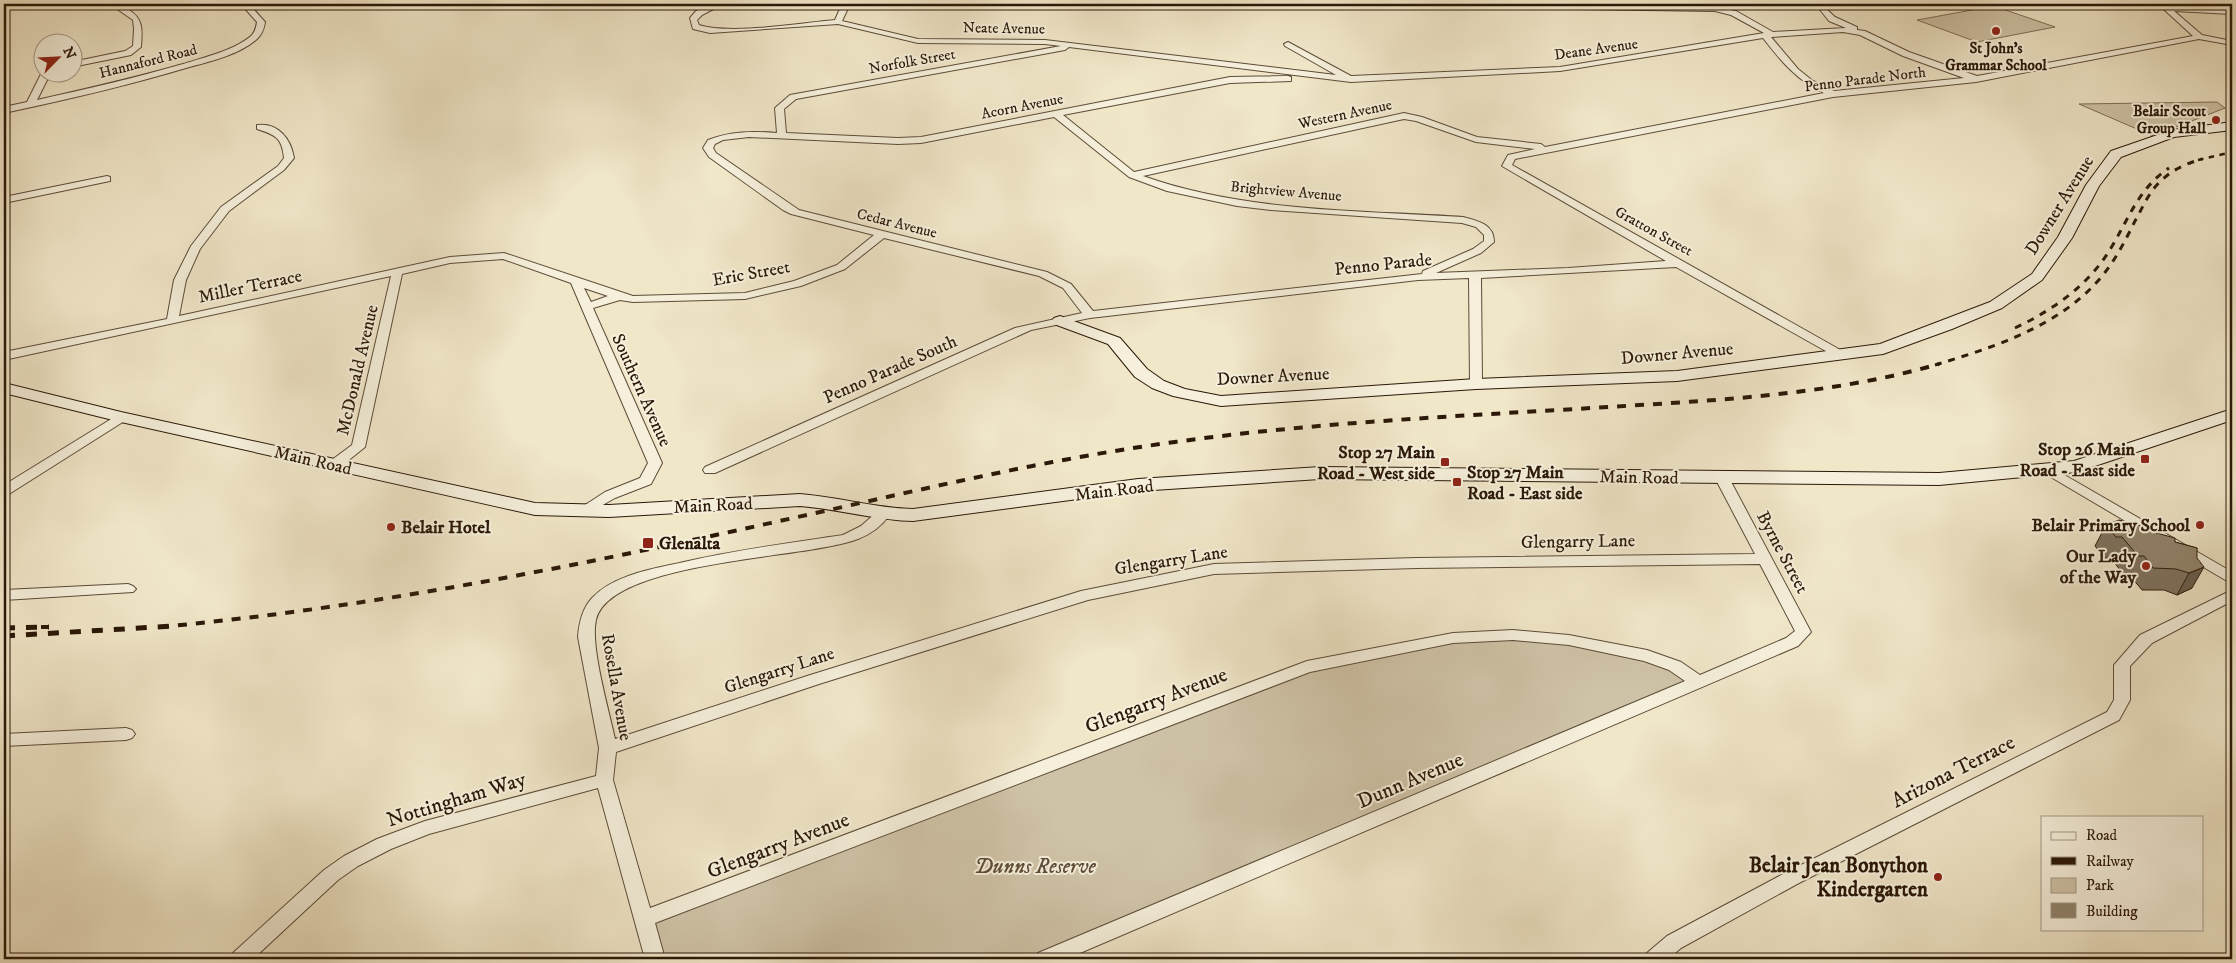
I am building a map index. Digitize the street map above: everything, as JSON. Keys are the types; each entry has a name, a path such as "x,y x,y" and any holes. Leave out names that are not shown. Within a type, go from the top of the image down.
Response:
{"main road":[{"name":"Downer Avenue","path":"1060,321 1114,341 1142,374 1185,396 1221,401 1476,384 1677,376 1883,349 1996,305 2037,277 2065,238 2093,184 2116,154 2172,134 2232,126"},
{"name":"Main Road","path":"4,388 121,417 535,509 609,511 800,500 826,502 883,514 912,516 1138,485 1320,473 1470,473 1722,478 1939,478 2049,470 2094,460 2232,414"}],"street":[{"path":"82,63 128,52 137,47 139,23 136,18 114,4"},
{"name":"Hannaford Road","path":"4,110 181,68 239,47 254,36 260,28 261,22 245,4"},
{"name":"Neate Avenue","path":"719,4 699,13 693,20 696,27 710,30 742,30 838,22 918,41 1045,42 1351,79"},
{"path":"838,22 846,4"},
{"path":"1392,4 1424,6 1441,4"},
{"path":"1473,4 1714,9 1733,13 1769,35 1785,63 1799,76 1813,86 1833,94"},
{"path":"1821,6 1832,19 1906,54 1976,79"},
{"path":"2164,6 2232,12"},
{"path":"2164,6 2199,37"},
{"name":"Deane Avenue","path":"1351,79 1560,69 1769,35 1843,30 1862,33"},
{"name":"Penno Parade North","path":"1564,147 1833,94 1976,79 2199,37 2232,43"},
{"path":"1288,44 1351,79"},
{"name":"Norfolk Street","path":"782,135 779,108 794,97 838,87 1081,46"},
{"name":"Acorn Avenue","path":"712,142 734,135 782,135 898,141 921,140 1230,80 1338,78"},
{"path":"31,103 40,82"},
{"name":"Brightview Avenue","path":"1056,114 1132,175 1171,189 1237,204 1463,220 1480,225 1489,234 1489,242 1477,251 1418,277"},
{"name":"Western Avenue","path":"1132,175 1404,116 1416,116 1436,126 1486,141 1564,147"},
{"path":"172,321 180,280 195,248 226,209 281,168 289,158 288,145 283,137 260,127"},
{"name":"Cedar Avenue","path":"712,142 708,148 712,155 786,208 881,235 1043,274 1067,286 1090,315"},
{"name":"Gratton Street","path":"1564,147 1511,157 1507,166 1681,263 1840,355"},
{"path":"4,200 107,179"},
{"name":"Eric Street","path":"586,308 619,296 633,298 721,298 745,296 797,284 841,267 881,235"},
{"name":"Miller Terrace","path":"4,356 450,260 504,256 574,279"},
{"path":"1457,260 1494,273"},
{"name":"Penno Parade","path":"1090,315 1418,277 1568,271 1681,263"},
{"name":"McDonald Avenue","path":"334,465 358,447 397,272"},
{"path":"1475,274 1476,384"},
{"path":"574,279 619,296"},
{"name":"Southern Avenue","path":"574,279 655,463 646,481 610,495 587,510"},
{"name":"Penno Parade South","path":"710,470 1019,330 1090,315"},
{"path":"4,491 121,417"},
{"path":"2049,470 2232,578"},
{"name":"Byrne Street","path":"1722,478 1802,632 1792,642"},
{"name":"Rosella Avenue","path":"655,959 604,780 608,748 586,638 587,619 596,603 616,587 661,572 736,555 857,536 875,524 883,514"},
{"name":"Glengarry Lane","path":"608,748 813,680 1086,595 1214,570 1417,563 1765,560"},
{"path":"4,595 128,589"},
{"name":"Arizona Terrace","path":"1654,959 1674,942 1792,878 2113,716 2122,700 2122,665 2146,639 2232,595"},
{"name":"Glengarry Avenue","path":"644,920 1307,667 1453,638 1512,635 1569,640 1647,656 1675,666 1699,682"},
{"name":"Dunn Avenue","path":"1045,959 1792,642"},
{"path":"4,740 126,734"},
{"name":"Nottingham Way","path":"240,959 332,876 351,861 384,844 425,828 604,780"}],"green space":[{"path":"1994,6 2055,27 1977,42 1917,20"},
{"path":"2217,102 2225,108 2153,136 2079,104"},
{"name":"Dunns Reserve","path":"1513,635 1647,656 1699,682 1045,959 655,959 644,919 1307,667 1453,638"}],"building":[{"path":"2119,520 2142,526 2142,529 2175,538 2175,542 2197,548 2197,558 2204,567 2189,573 2176,569 2153,568 2144,556 2138,556 2122,537 2116,537 2106,525"}],"railway":[{"path":"2202,159 2232,152"},
{"path":"1935,365 2021,334 2042,324 2080,299 2096,283 2113,261 2157,184 2176,170 2202,159"},
{"path":"2015,328 2056,305 2092,274 2111,248 2142,194 2169,168"},
{"path":"164,627 315,609 546,570 699,539 974,478 1125,449 1283,429 1691,402 1775,394 1857,383 1935,365"},
{"path":"164,627 174,626"},
{"path":"4,628 49,627 41,627"},
{"path":"160,627 164,627"},
{"path":"4,636 164,627"}],"place":[{"name":"St John's Grammar School","path":"1996,31"},
{"name":"Belair Scout Group Hall","path":"2216,120"},
{"name":"Stop 26 Main Road - East side","path":"2145,459"},
{"name":"Stop 27 Main Road - West side","path":"1445,462"},
{"name":"Stop 27 Main Road - East side","path":"1457,482"},
{"name":"Belair Primary School","path":"2200,525"},
{"name":"Belair Hotel","path":"391,527"},
{"name":"Glenalta","path":"648,543"},
{"name":"Our Lady of the Way","path":"2146,566"},
{"name":"Belair Jean Bonython Kindergarten","path":"1938,877"}]}
